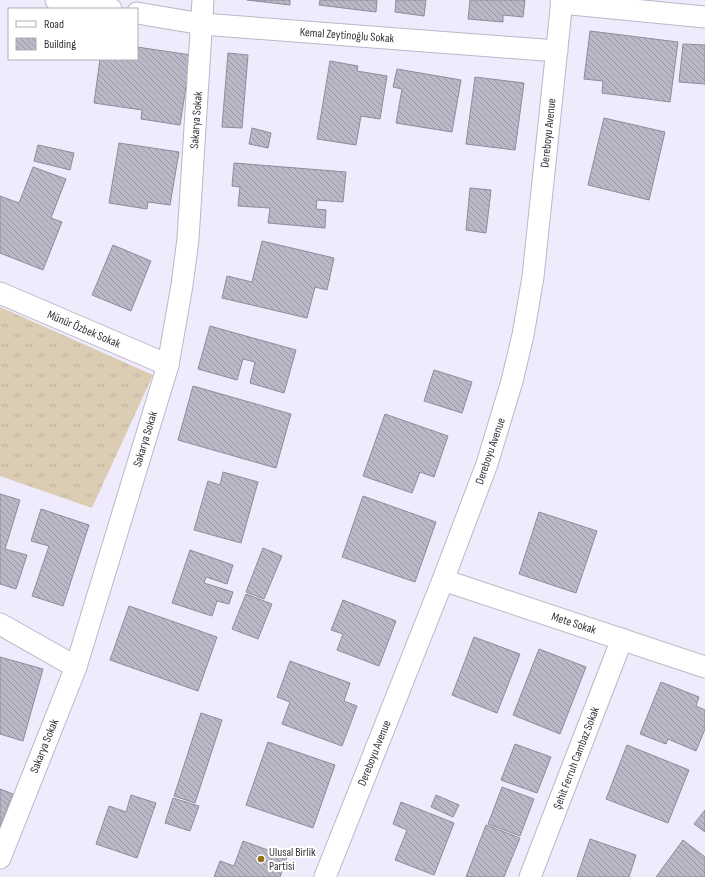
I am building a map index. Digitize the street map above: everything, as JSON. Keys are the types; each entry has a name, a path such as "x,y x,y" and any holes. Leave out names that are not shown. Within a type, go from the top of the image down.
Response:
{"street":[{"path":"56,0 105,8"},
{"name":"Sakarya Sokak","path":"0,858 76,667 168,365 182,286 188,239 203,0"},
{"path":"562,1 705,17"},
{"name":"Dereboyu Avenue","path":"325,877 443,580 487,464 512,381 523,335 532,277 562,1"},
{"name":"Kemal Zeytinoğlu Sokak","path":"138,13 202,24 557,51"},
{"name":"Münür Özbek Sokak","path":"0,293 168,365"},
{"name":"Mete Sokak","path":"443,580 622,638 705,667"},
{"path":"0,624 76,667"},
{"name":"Şehit Ferruh Cambaz Sokak","path":"530,877 622,638"}],"green space":[{"path":"0,307 153,375 92,508 0,476"}],"building":[{"path":"247,0 290,0 290,5"},
{"path":"320,0 377,0 376,12 319,5"},
{"path":"396,0 426,0 424,16 395,12"},
{"path":"470,0 525,0 523,17 503,15 503,22 468,19"},
{"path":"590,31 678,42 670,102 602,93 603,81 584,79"},
{"path":"683,44 705,45 705,84 679,82"},
{"path":"138,47 191,55 180,125 141,119 142,110 94,103 100,60 138,60"},
{"path":"228,53 248,55 242,128 222,127"},
{"path":"330,61 358,66 357,71 387,76 380,119 361,116 356,145 317,139"},
{"path":"397,69 461,80 452,132 396,123 402,89 393,87"},
{"path":"475,77 524,83 515,150 466,144"},
{"path":"604,118 665,132 649,200 588,185"},
{"path":"252,128 271,133 268,148 249,144"},
{"path":"119,143 179,152 170,205 148,202 147,209 109,203"},
{"path":"38,145 74,153 70,170 34,161"},
{"path":"234,163 346,172 343,202 317,200 316,209 326,210 325,228 268,223 270,208 238,206 240,187 232,186"},
{"path":"33,167 66,179 51,218 62,222 43,270 0,253 0,196 19,203"},
{"path":"470,188 491,190 486,233 466,230"},
{"path":"262,241 334,258 327,290 315,287 307,318 222,298 227,276 252,282"},
{"path":"113,245 151,261 131,311 92,295"},
{"path":"210,326 296,350 284,393 250,383 255,362 243,359 237,380 198,369"},
{"path":"434,370 472,382 462,413 424,401"},
{"path":"193,386 291,414 276,468 178,440"},
{"path":"385,414 448,436 434,477 420,472 412,493 363,476"},
{"path":"223,472 258,482 241,543 194,530 208,481 220,485"},
{"path":"0,494 20,500 5,549 27,555 16,589 0,584"},
{"path":"363,496 436,522 415,582 342,557"},
{"path":"41,509 89,525 63,606 32,596 49,546 31,541"},
{"path":"539,512 597,531 576,593 519,574"},
{"path":"263,548 282,556 264,599 246,592"},
{"path":"190,550 233,565 227,584 206,577 204,583 233,592 229,604 217,601 212,616 172,603"},
{"path":"246,594 272,604 258,639 232,629"},
{"path":"343,600 396,621 379,666 337,650 343,634 331,630"},
{"path":"129,606 217,637 198,691 110,660"},
{"path":"474,637 520,654 497,713 452,695"},
{"path":"539,649 586,667 560,734 513,715"},
{"path":"0,657 43,669 23,741 0,734"},
{"path":"290,661 350,683 344,701 357,706 342,746 282,724 290,702 277,697"},
{"path":"661,682 699,697 696,706 705,710 705,729 696,751 668,739 666,744 640,734"},
{"path":"201,713 222,720 195,803 174,796"},
{"path":"268,742 335,765 313,828 246,805"},
{"path":"515,744 551,757 537,793 501,780"},
{"path":"627,745 689,770 668,823 606,799"},
{"path":"502,787 534,799 520,836 488,824"},
{"path":"0,789 13,794 0,827"},
{"path":"131,795 156,803 137,858 96,844 109,806 126,812"},
{"path":"436,795 459,805 453,817 431,807"},
{"path":"173,798 199,806 190,831 165,823"},
{"path":"401,802 454,823 434,875 395,860 407,830 393,824"},
{"path":"705,810 705,832 694,824"},
{"path":"486,825 520,838 504,877 466,877"},
{"path":"590,839 636,855 629,877 577,877"},
{"path":"683,840 705,857 705,877 656,877"},
{"name":"Ulusal Birlik Partisi","path":"243,841 287,857 280,877 214,877 220,861 234,866"}],"place":[{"name":"Ulusal Birlik Partisi","path":"261,859"}]}
